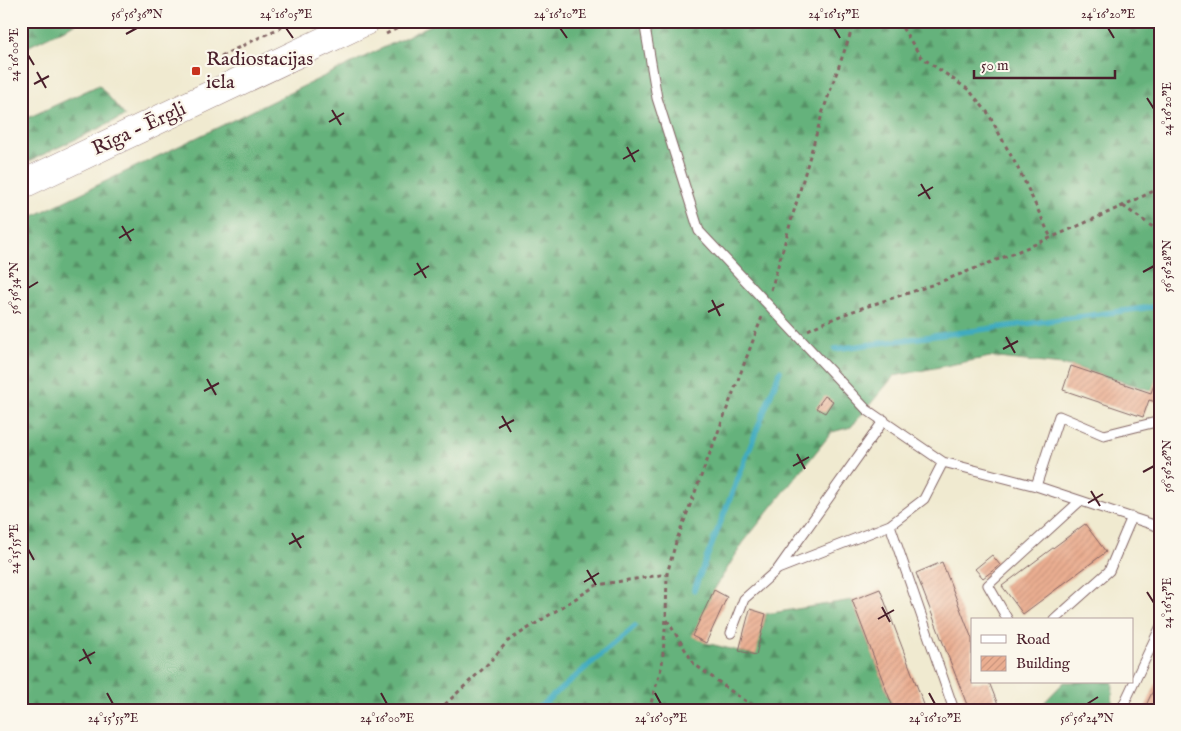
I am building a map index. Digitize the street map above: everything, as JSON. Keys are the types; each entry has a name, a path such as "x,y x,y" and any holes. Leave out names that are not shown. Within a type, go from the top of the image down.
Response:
{"main road":[{"name":"Rīga - Ērgļi","path":"21,185 366,21"}],"lane":[{"path":"644,21 658,98 699,231 867,410 944,462 1036,486 1160,527"},
{"path":"1036,486 1058,416 1104,435 1160,421"},
{"path":"731,633 744,598 778,569 884,420"},
{"path":"778,569 890,525 924,499 944,462"},
{"path":"1007,618 988,585 1080,501"},
{"path":"1056,618 1108,571 1132,517"},
{"path":"890,525 954,710"},
{"path":"1134,683 1160,628"},
{"path":"1121,710 1133,684"}],"path":[{"path":"222,56 294,21"},
{"path":"649,710 662,666 667,574 676,542 767,304 824,111 855,21"},
{"path":"898,21 921,57 968,90 988,113 1022,176 1051,238"},
{"path":"797,335 829,320 925,287 1051,238 1160,188"},
{"path":"1123,206 1160,232"},
{"path":"439,710 485,667 508,641 597,585 667,574"},
{"path":"666,618 694,664 760,710"}],"green space":[{"path":"21,21 81,21 21,50"},
{"path":"439,21 1160,21 1160,393 1071,366 990,357 894,376 851,427 832,432 743,543 714,590 706,643 755,655 766,614 852,600 894,710 21,710 21,222"},
{"path":"99,85 125,116 21,165 21,121"},
{"path":"1062,684 1113,684 1112,710 1037,710"}],"building":[{"path":"1071,366 1151,393 1160,368 1160,403 1149,400 1143,417 1063,390"},
{"path":"825,396 833,401 825,413 816,408"},
{"path":"1085,524 1106,552 1023,614 1002,586"},
{"path":"992,555 1000,565 983,578 975,569"},
{"path":"942,562 971,636 971,684 990,684 1000,710 969,710 916,573"},
{"path":"880,589 926,710 894,710 852,600"},
{"path":"714,590 727,597 706,643 692,636"},
{"path":"750,609 766,614 756,655 739,651"},
{"path":"1160,675 1160,710 1144,710"}],"waterway":[{"path":"835,349 1160,306"},
{"path":"694,590 780,371"},
{"path":"536,710 635,626"}],"place":[{"name":"Radiostacijas iela","path":"196,71"}]}
